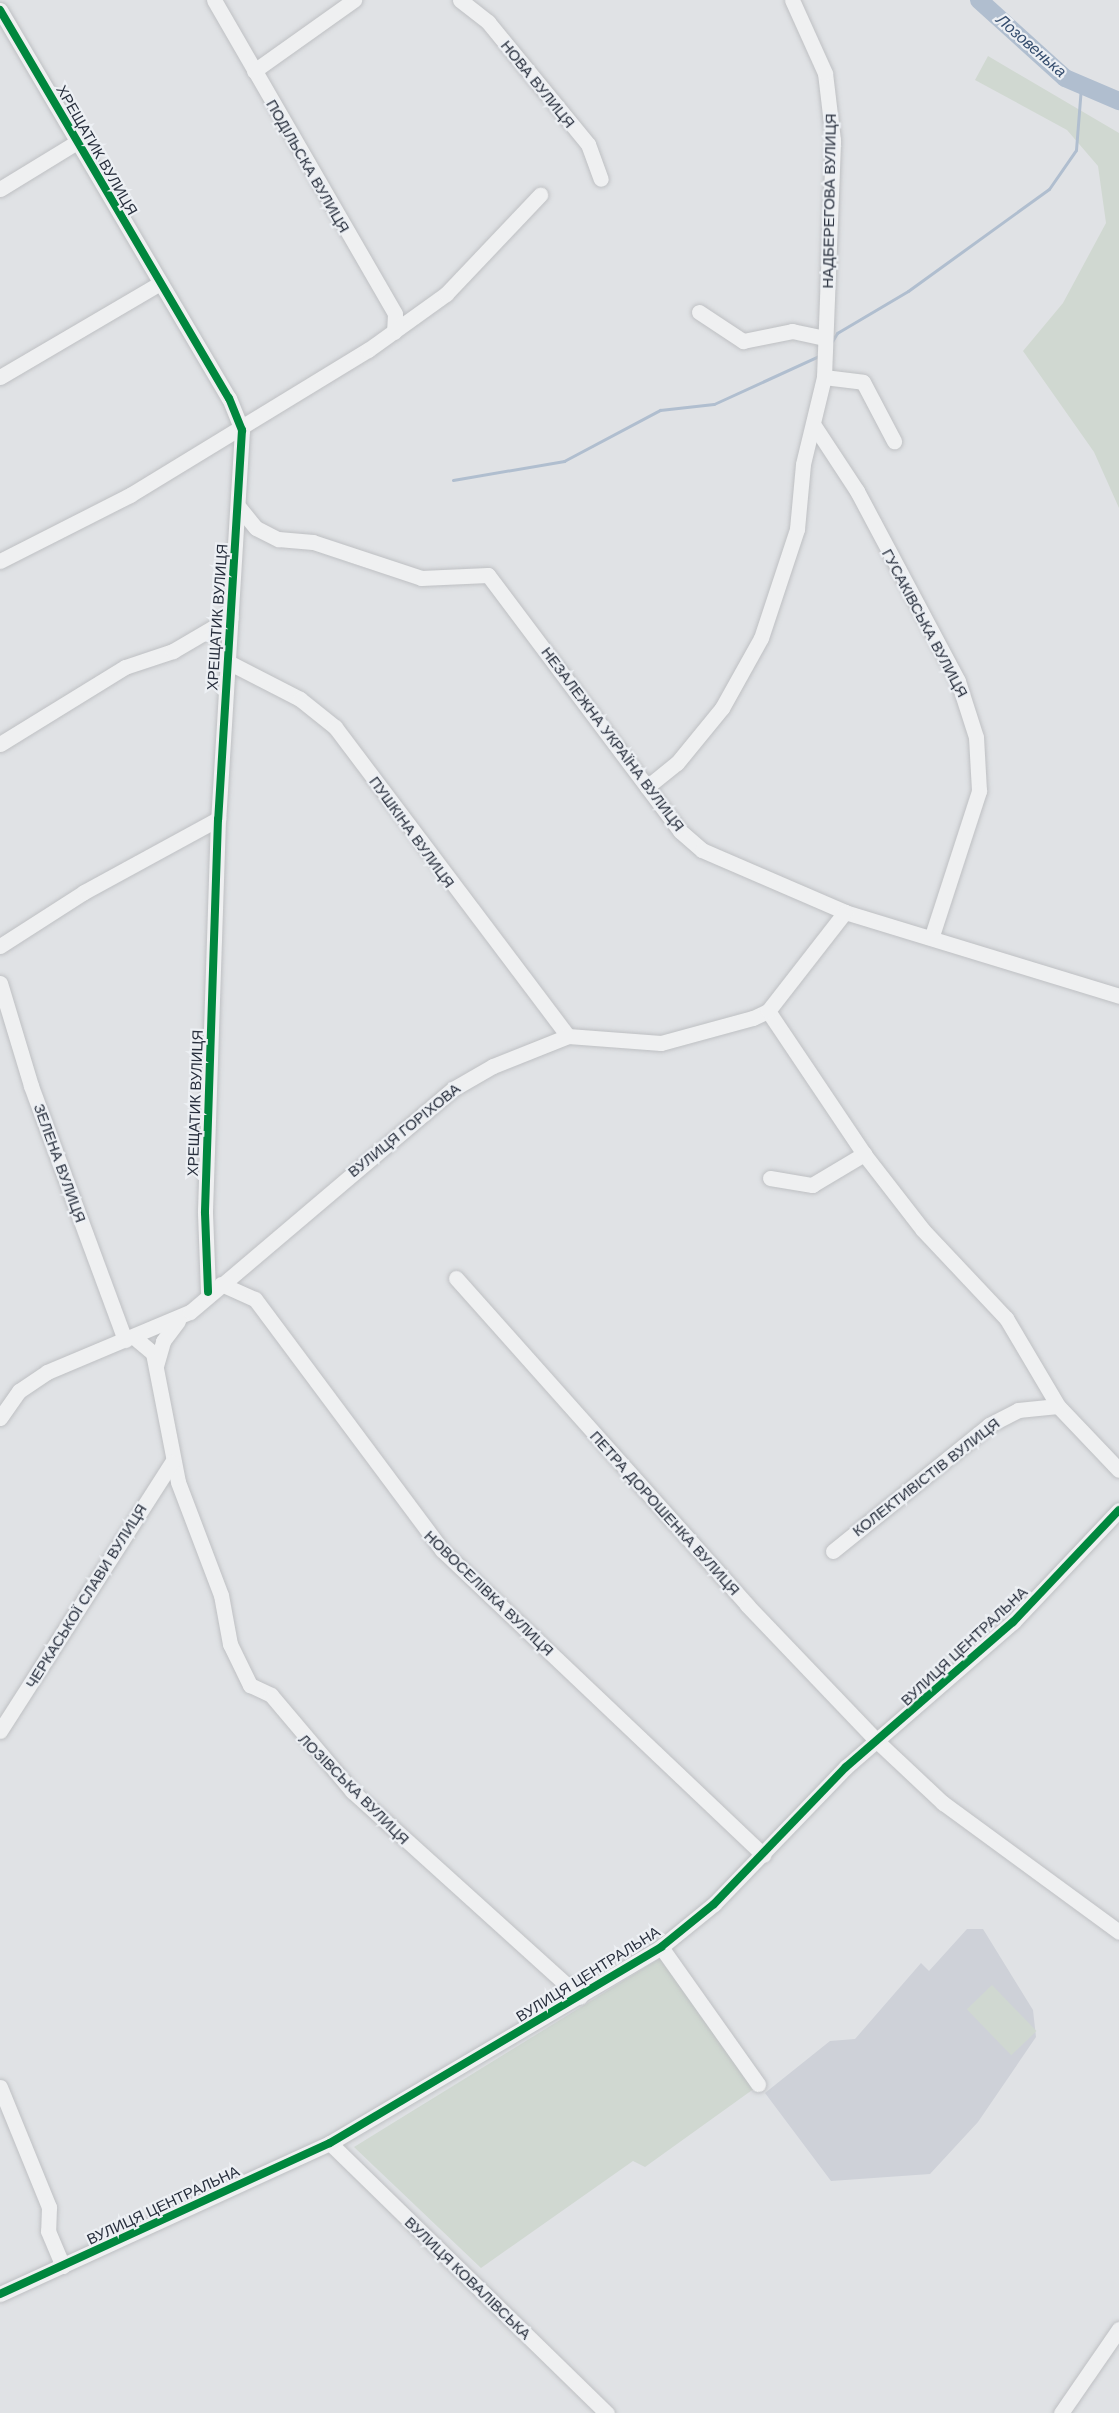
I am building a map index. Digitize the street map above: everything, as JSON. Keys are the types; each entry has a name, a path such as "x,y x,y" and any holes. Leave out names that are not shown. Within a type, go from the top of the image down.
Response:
{"street":[{"name":"ПОДІЛЬСКА ВУЛИЦЯ","path":"214,0 395,314 394,332"},
{"path":"254,71 354,0"},
{"name":"НОВА ВУЛИЦЯ","path":"460,0 488,21 588,144 601,179"},
{"name":"НАДБЕРЕГОВА ВУЛИЦЯ","path":"647,787 701,737 761,638 791,556 802,464 815,427 824,377 833,115 825,73 792,0"},
{"name":"ХРЕЩАТИК ВУЛИЦЯ","path":"0,10 75,143 160,283 242,430 218,819 205,1213 214,1288"},
{"path":"0,189 75,143"},
{"path":"0,561 242,430 394,332 446,294 540,195"},
{"path":"0,377 160,283"},
{"path":"699,312 743,341 792,331 825,338"},
{"path":"824,377 863,382 894,441"},
{"name":"ГУСАКІВСЬКА ВУЛИЦЯ","path":"815,427 852,483 958,681 976,737 979,791 932,936"},
{"name":"НЕЗАЛЕЖНА УКРАЇНА ВУЛИЦЯ","path":"238,506 256,528 278,539 313,542 421,578 488,575 680,831 702,850 845,912 932,936 1119,996"},
{"path":"0,744 125,667 173,651 231,616"},
{"name":"ПУШКІНА ВУЛИЦЯ","path":"228,662 300,699 335,727 568,1036"},
{"path":"0,946 84,892 218,819"},
{"path":"845,912 768,1011 864,1154 923,1230 1006,1318 1058,1406 1119,1470"},
{"name":"ЗЕЛЕНА ВУЛИЦЯ","path":"0,983 31,1086 130,1339"},
{"name":"ВУЛИЦЯ ГОРІХОВА","path":"0,1418 33,1380 179,1320 214,1288 453,1089 493,1066 568,1036 661,1043 704,1036 768,1011"},
{"path":"771,1178 812,1185 864,1154"},
{"name":"ПЕТРА ДОРОШЕНКА ВУЛИЦЯ","path":"456,1278 747,1605 879,1743 943,1803 1119,1932"},
{"name":"НОВОСЕЛІВКА ВУЛИЦЯ","path":"214,1288 255,1299 442,1550 763,1855"},
{"path":"156,1366 163,1341 179,1320"},
{"name":"ЛОЗІВСЬКА ВУЛИЦЯ","path":"130,1339 150,1348 156,1366 172,1462 221,1595 231,1644 250,1685 271,1695 352,1791 580,1997"},
{"name":"КОЛЕКТИВІСТІВ ВУЛИЦЯ","path":"833,1551 989,1425 1018,1410 1058,1406"},
{"name":"ЧЕРКАСЬКОЇ СЛАВИ ВУЛИЦЯ","path":"0,1731 172,1462"},
{"name":"ВУЛИЦЯ ЦЕНТРАЛЬНА","path":"0,2294 330,2143 661,1947 763,1855 846,1767 879,1743 1012,1622 1119,1510"},
{"path":"661,1947 758,2084"},
{"path":"0,2087 49,2207 48,2231 63,2266"},
{"name":"ВУЛИЦЯ КОВАЛІВСЬКА","path":"330,2143 607,2413"},
{"path":"1061,2413 1119,2329"}],"shaded area":[{"path":"988,56 1119,133 1119,508 1094,452 1023,351 1063,303 1106,223 1098,166 1067,130 975,80"},
{"path":"967,1929 983,1929 1033,2010 1036,2037 978,2122 930,2174 831,2181 765,2093 830,2041 855,2039 921,1963 929,1971"},
{"path":"662,1957 755,2088 645,2167 633,2161 481,2268 354,2147"},
{"path":"992,1985 1036,2031 1011,2055 967,2009"}],"waterway":[{"name":"Лозовенька","path":"979,0 1065,78 1119,101"},
{"path":"831,343 837,333 908,291 1049,189 1076,150 1081,86"},
{"path":"453,480 564,461 660,410 714,404 819,356"}],"cycle path":[{"path":"0,10 229,398 242,430 218,819 205,1213 208,1292"},
{"path":"0,2294 330,2143 661,1947 714,1904 846,1767 1013,1622 1119,1510"}]}
